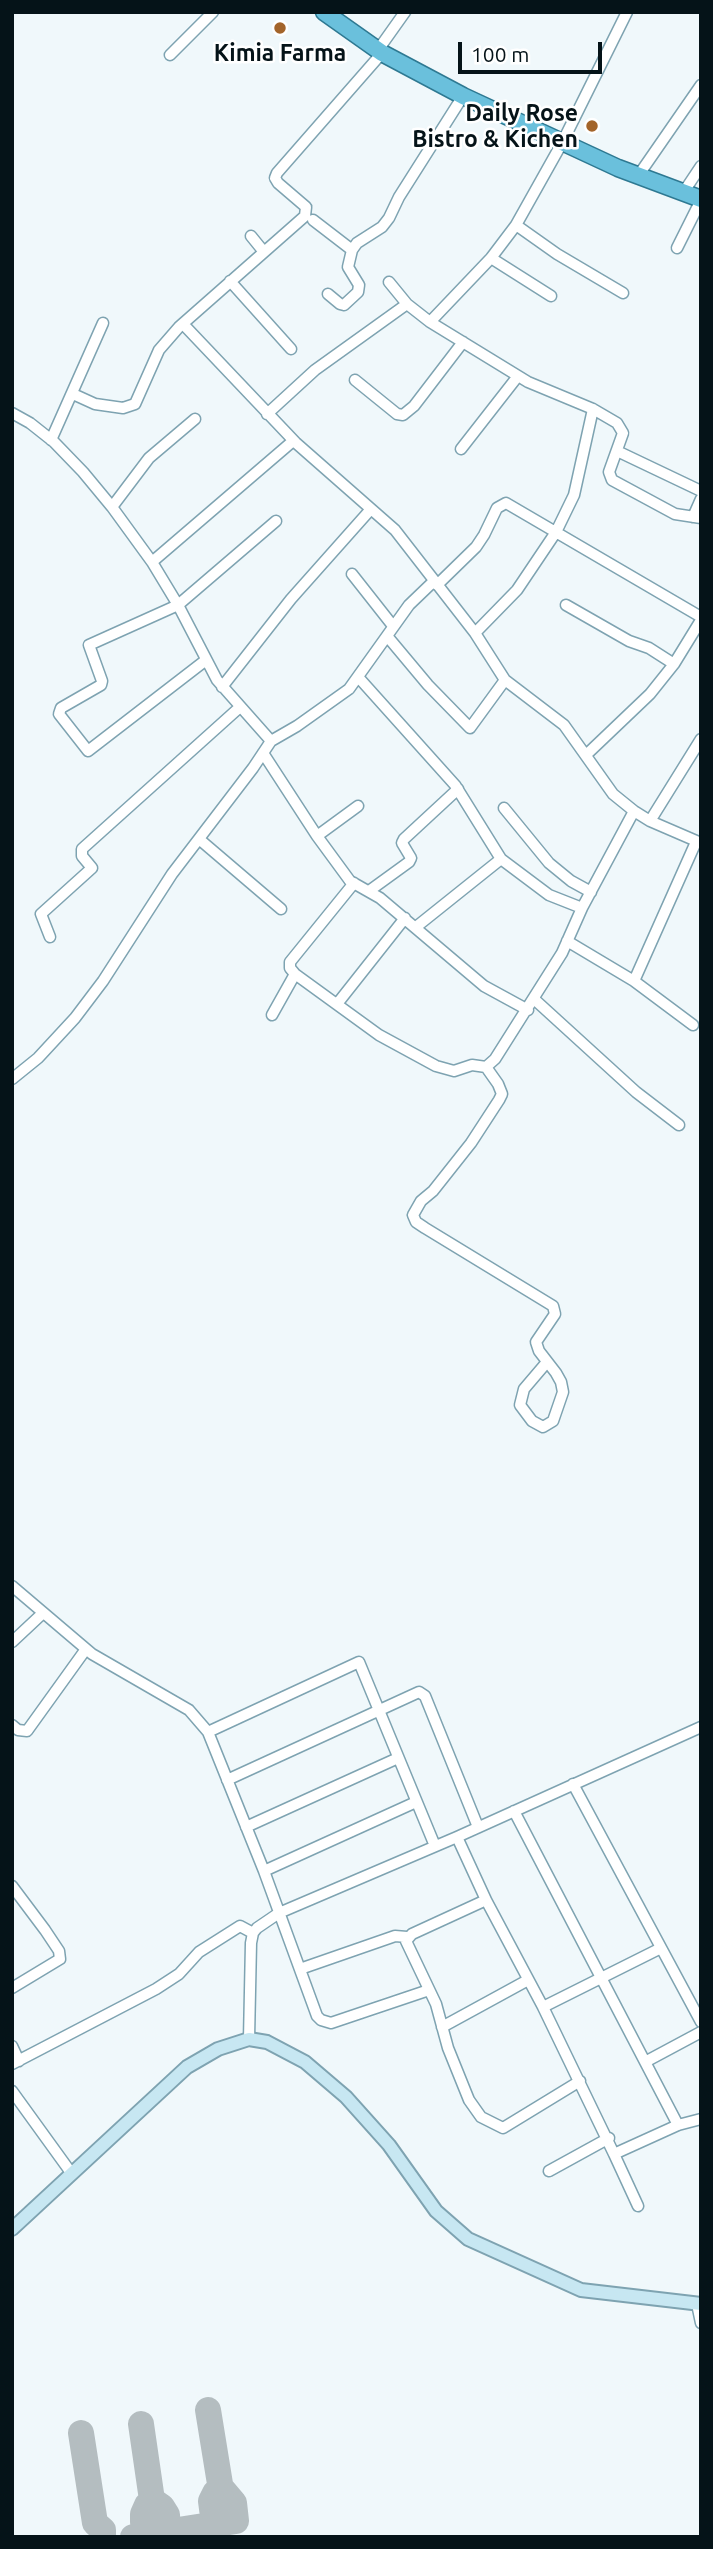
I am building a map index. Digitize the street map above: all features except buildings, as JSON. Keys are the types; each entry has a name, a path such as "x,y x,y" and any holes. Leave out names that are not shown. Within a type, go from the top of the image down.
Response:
{"highway":[{"path":"324,12 380,51 463,96 638,176 701,199"}],"main road":[{"path":"12,2229 187,2067 218,2049 249,2039 267,2042 305,2062 346,2097 389,2145 436,2211 468,2239 581,2290 699,2304"}],"street":[{"path":"170,55 213,12"},
{"path":"73,394 95,404 123,408 132,406 159,350 183,324 307,212 306,207 278,183 275,178 277,173 380,51 405,12"},
{"path":"430,322 491,258 516,225 562,142 626,12"},
{"path":"638,176 701,85"},
{"path":"328,294 340,304 344,304 358,292 359,285 348,267 352,250 357,243 382,227 389,218 399,197 463,96"},
{"path":"683,193 701,166"},
{"path":"677,248 701,199"},
{"path":"313,220 352,250"},
{"path":"516,225 557,254 623,293"},
{"path":"251,236 264,252"},
{"path":"491,258 551,296"},
{"path":"230,281 291,349"},
{"path":"389,282 407,304 430,322 538,387 593,409 617,423 622,429 622,437 609,472 612,480 676,514 697,517 701,499"},
{"path":"267,414 314,370 407,304"},
{"path":"51,440 103,323"},
{"path":"183,324 293,440 400,536 475,633 505,680 564,725 613,793 650,821 698,843 634,981"},
{"path":"355,380 397,414 403,415 414,407 463,342"},
{"path":"461,449 518,376"},
{"path":"475,633 517,590 556,532 574,495 593,409"},
{"path":"12,413 51,440 83,472 112,507 152,562 222,687 271,741"},
{"path":"112,507 149,458 195,419"},
{"path":"152,562 293,440"},
{"path":"617,451 701,491"},
{"path":"12,1079 38,1058 75,1018 103,981 172,874 271,741 346,691 359,678 409,605 476,547 500,504 506,503 701,618 674,664 650,694 586,755"},
{"path":"222,687 291,599 371,509"},
{"path":"206,660 88,751 59,714 61,708 101,685 102,681 89,645 178,605 276,521"},
{"path":"352,573 393,626"},
{"path":"566,604 674,664"},
{"path":"387,636 428,685 470,728 505,680"},
{"path":"359,678 458,789 501,859 549,895 582,908"},
{"path":"50,937 41,914 92,868 82,856 82,849 240,707"},
{"path":"650,821 701,739"},
{"path":"263,753 345,876 405,918 484,986 528,1010"},
{"path":"369,891 409,862 411,858 402,843 404,839 458,789"},
{"path":"317,836 358,806"},
{"path":"504,808 549,863 571,881 591,892"},
{"path":"486,1067 495,1059 528,1010 562,953 582,908 634,811"},
{"path":"199,839 281,909"},
{"path":"416,927 501,859"},
{"path":"354,883 290,962 290,968 379,1035 436,1066 454,1071 472,1065 486,1067 501,1089 499,1100 471,1143 441,1182 421,1201 413,1215 416,1222 425,1228 553,1306 555,1314 536,1342 539,1351 547,1362 561,1382 563,1392 553,1421 543,1427 532,1421 520,1405 524,1389 547,1362"},
{"path":"337,1004 405,918"},
{"path":"567,941 634,981 692,1025"},
{"path":"272,1015 295,974"},
{"path":"534,999 636,1093 680,1125"},
{"path":"12,1586 86,1649 189,1710 208,1732 264,1871 317,2016 326,2023 331,2023 429,1990"},
{"path":"12,1642 43,1613"},
{"path":"12,1725 18,1730 27,1731 86,1649"},
{"path":"208,1732 357,1662 435,1846"},
{"path":"228,1780 411,1694 423,1693 478,1827"},
{"path":"253,1933 279,1913 457,1837 701,1727"},
{"path":"246,1827 398,1759"},
{"path":"573,1784 701,2022"},
{"path":"264,1871 416,1802"},
{"path":"514,1811 678,2124"},
{"path":"457,1837 486,1900 609,2138 638,2206"},
{"path":"12,1886 45,1930 60,1959 12,1988"},
{"path":"300,1969 395,1936 407,1937 486,1900"},
{"path":"12,2046 16,2062 156,1989 179,1973 199,1952 240,1926 253,1933"},
{"path":"249,2039 253,1933"},
{"path":"407,1937 408,1948 429,1990 469,2099 481,2117 498,2127 506,2127 580,2081"},
{"path":"542,2007 661,1948"},
{"path":"442,2027 528,1980"},
{"path":"645,2062 701,2032"},
{"path":"12,2091 72,2174"},
{"path":"614,2154 678,2124 701,2119"},
{"path":"549,2171 609,2138"},
{"path":"699,2304 701,2323"}],"taxiway":[{"path":"208,2410 221,2490"},
{"path":"141,2424 152,2500"},
{"path":"81,2433 95,2523 103,2530 103,2537"},
{"path":"133,2537 236,2521 234,2503 223,2490 215,2493 211,2501 214,2524"},
{"path":"148,2537 143,2514 152,2500 162,2507 167,2515 168,2532"}],"place":[{"name":"Kimia Farma","path":"280,28"},
{"name":"Daily Rose Bistro & Kichen","path":"592,126"}]}
